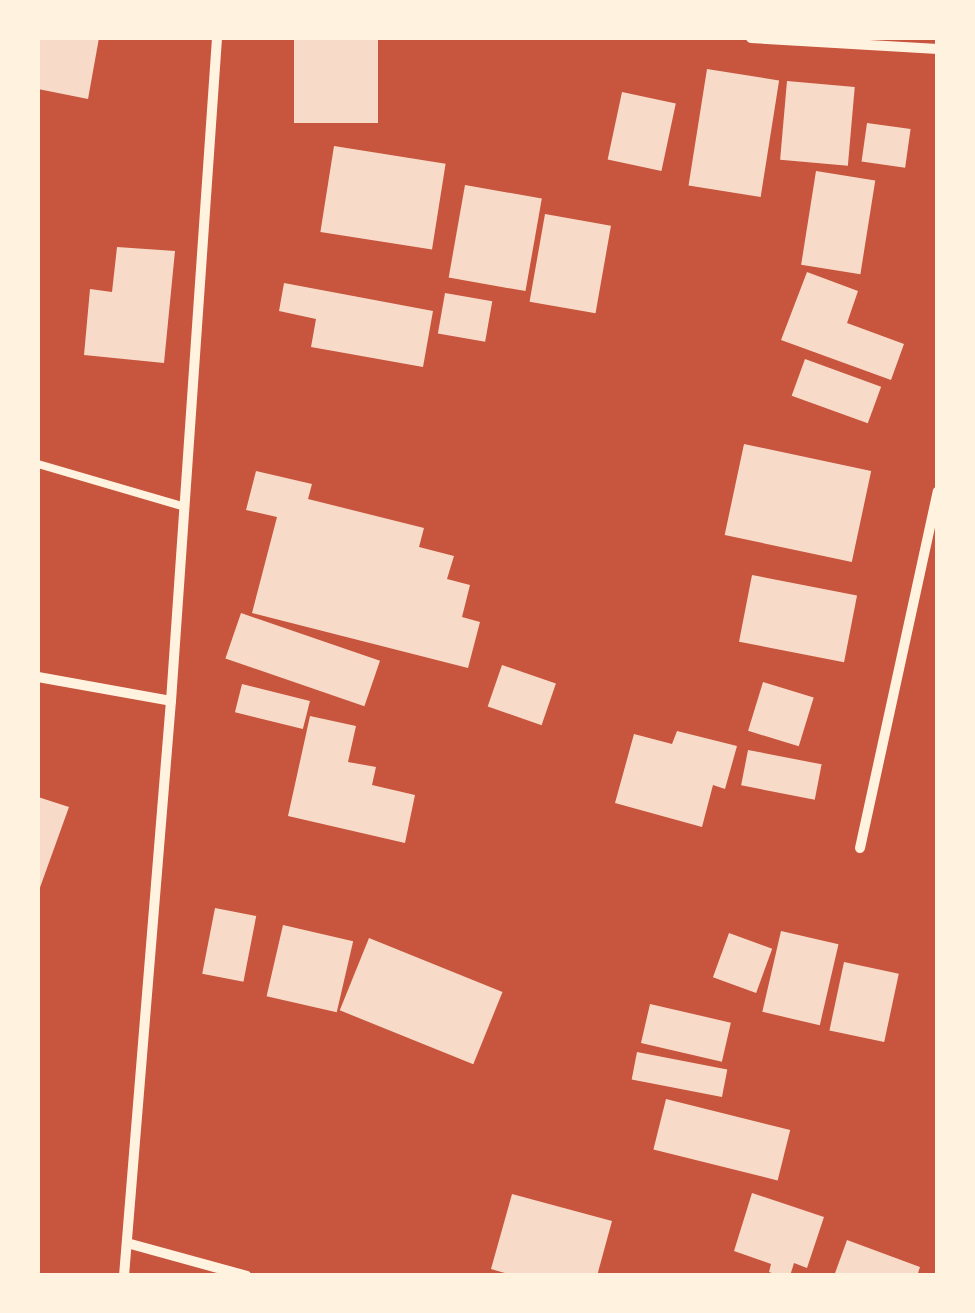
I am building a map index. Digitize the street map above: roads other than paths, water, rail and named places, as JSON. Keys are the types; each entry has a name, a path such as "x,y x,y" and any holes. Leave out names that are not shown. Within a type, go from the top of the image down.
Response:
{"street":[{"path":"124,1276 172,701 218,38"},
{"path":"751,38 938,49"},
{"path":"860,848 938,491"},
{"path":"38,677 172,701"},
{"path":"127,1243 247,1276"}],"lane":[{"path":"38,464 185,507"}]}
